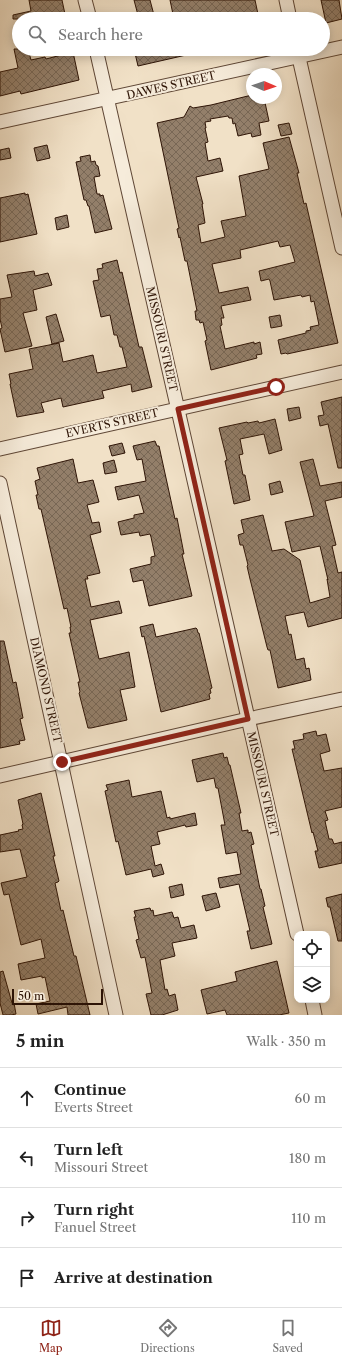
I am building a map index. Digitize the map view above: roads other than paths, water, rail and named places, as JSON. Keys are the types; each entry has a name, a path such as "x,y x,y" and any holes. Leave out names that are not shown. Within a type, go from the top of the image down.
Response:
{"street":[{"path":"85,0 88,12"},
{"path":"286,0 289,12"},
{"name":"DAWES STREET","path":"330,49 342,47"},
{"name":"MISSOURI STREET","path":"98,56 296,931"},
{"name":"DAWES STREET","path":"0,122 107,99 286,56"},
{"path":"299,56 342,248"},
{"name":"EVERTS STREET","path":"0,448 342,372"},
{"name":"DIAMOND STREET","path":"0,483 116,1015"},
{"path":"0,776 342,699"},
{"path":"313,1003 316,1015"}]}
